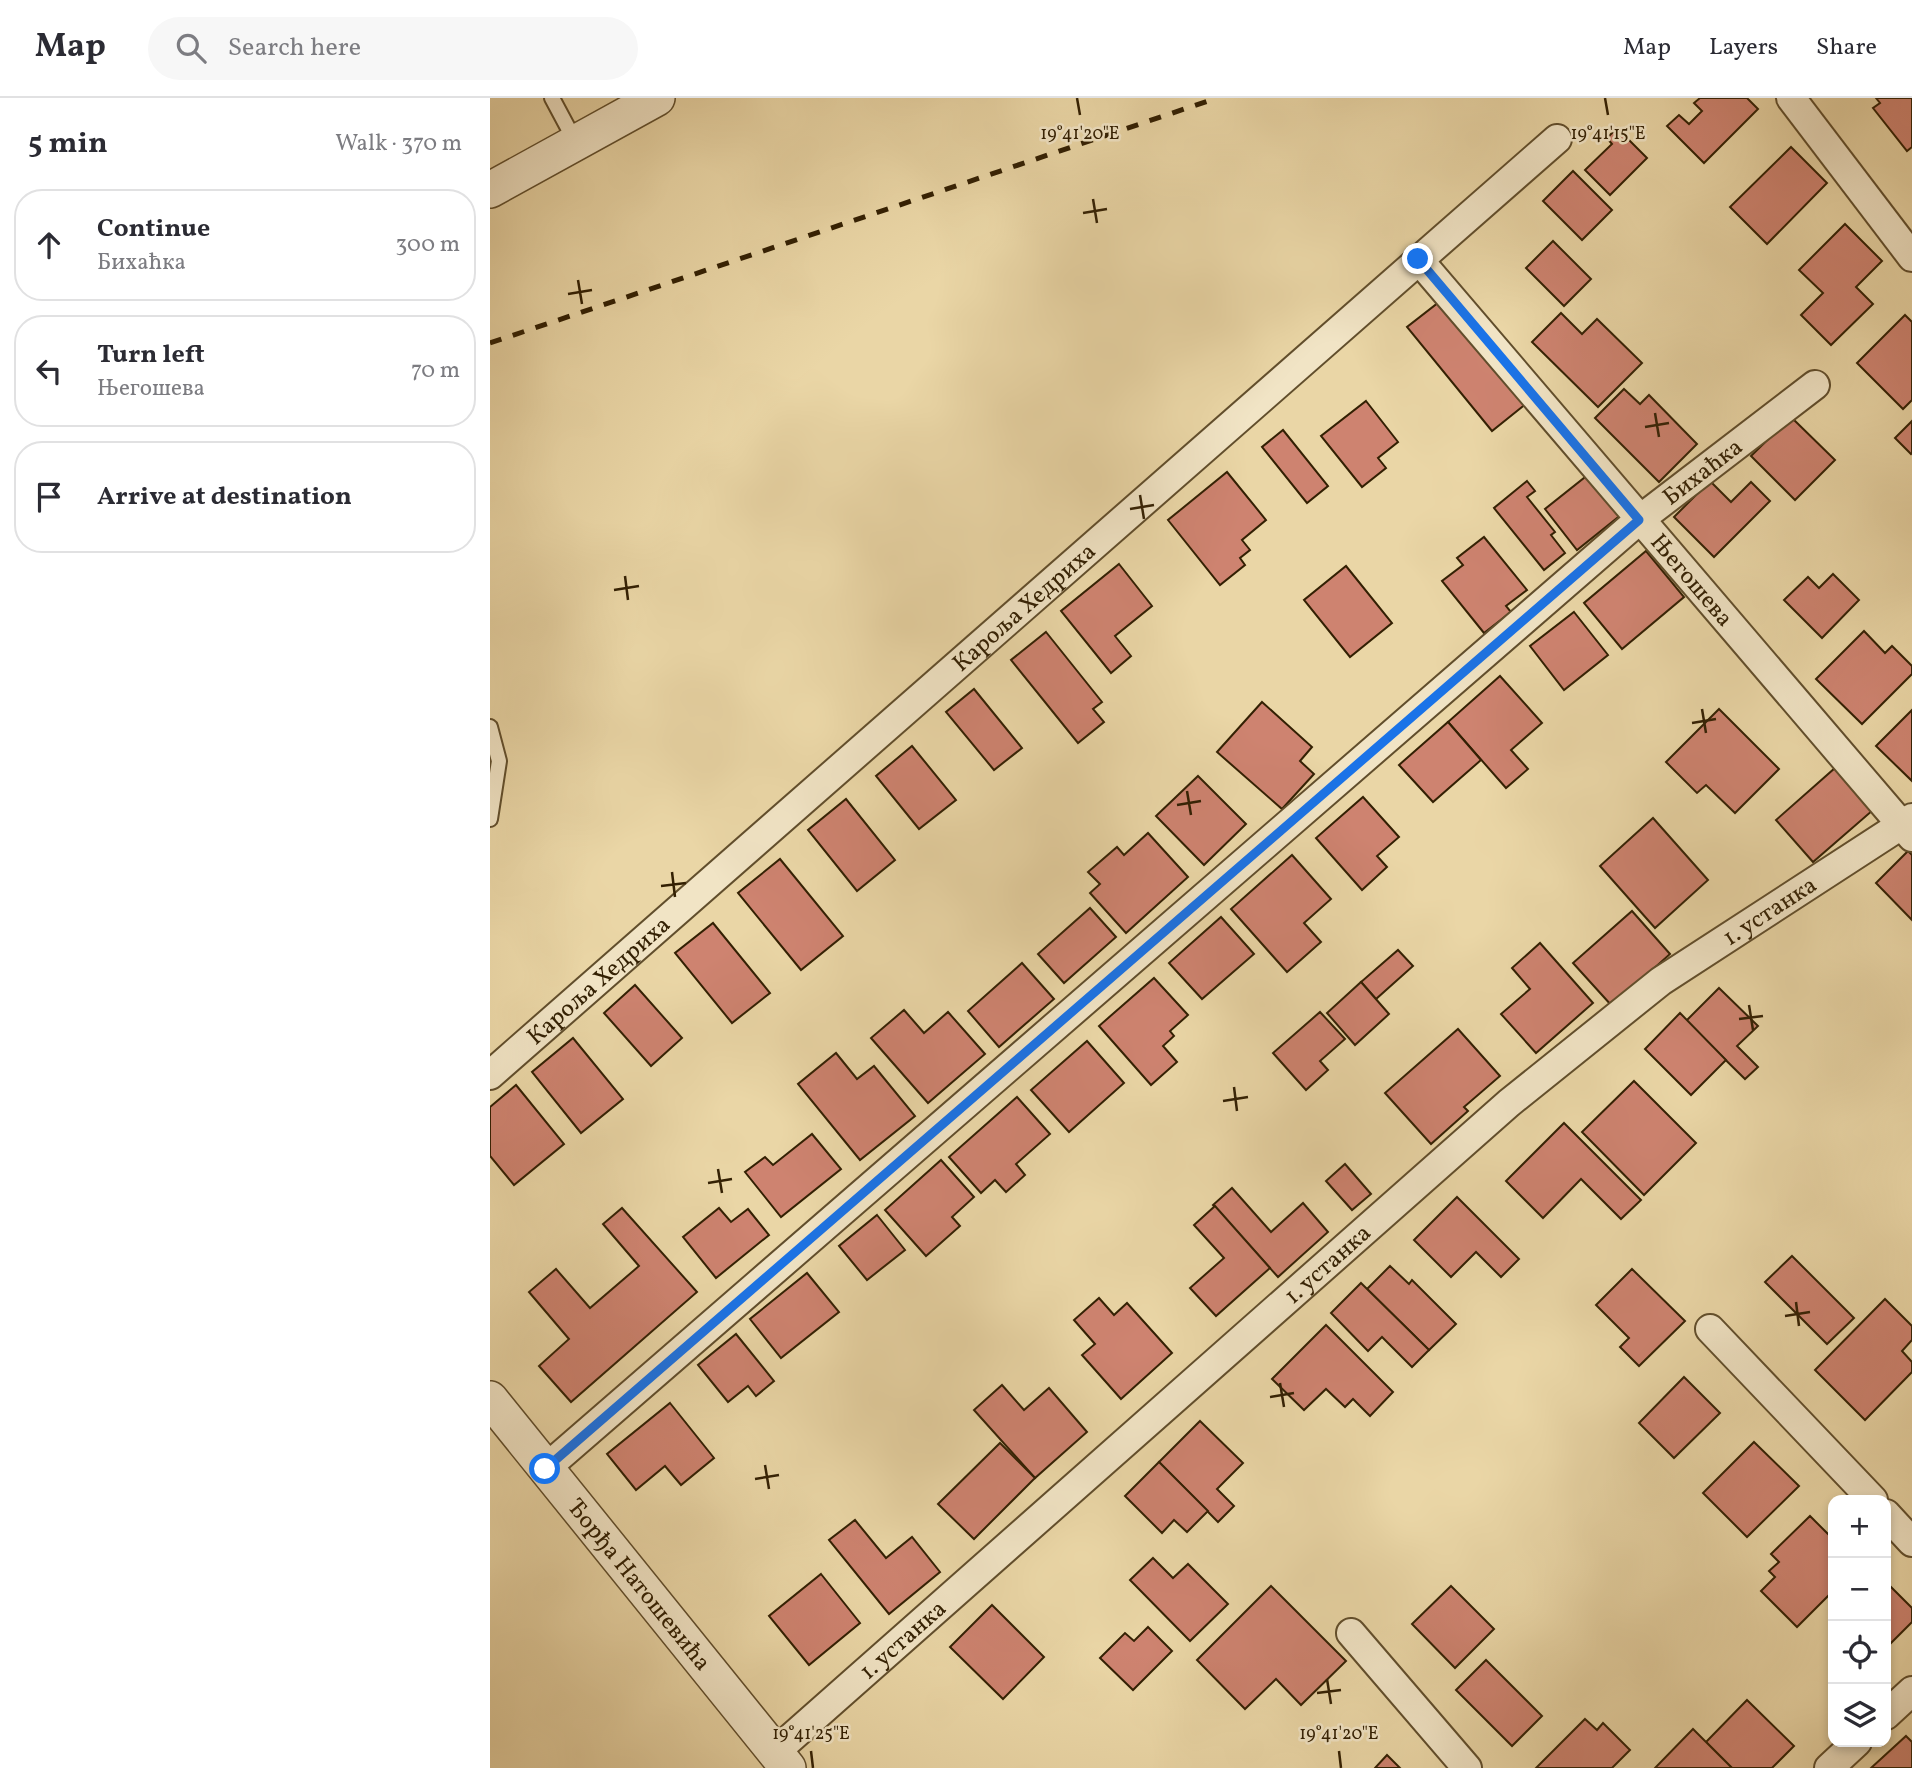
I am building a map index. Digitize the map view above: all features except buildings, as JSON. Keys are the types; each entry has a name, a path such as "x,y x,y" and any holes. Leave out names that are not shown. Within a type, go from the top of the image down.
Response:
{"street":[{"path":"490,190 657,98"},
{"path":"1791,98 1912,257"},
{"name":"Кароља Хедриха","path":"490,1075 1557,139"},
{"name":"Његошева","path":"1418,259 1639,520 1909,827"},
{"name":"Бихаћка","path":"545,1469 1639,520 1815,385"},
{"name":"1. устанка","path":"782,1760 1509,1103 1661,981 1909,827"},
{"path":"1710,1329 1868,1495"},
{"name":"Ђорђа Натошевића","path":"490,1399 782,1760"},
{"path":"1891,1519 1912,1542"},
{"path":"1351,1633 1467,1768"},
{"path":"1891,1710 1912,1691"},
{"path":"1829,1768 1852,1747"}],"lane":[{"path":"552,98 575,141"},
{"path":"490,727 499,761 490,819"}],"railway":[{"path":"490,343 1217,98"}],"route":[{"path":"545,1469 1639,520 1418,259"}]}
